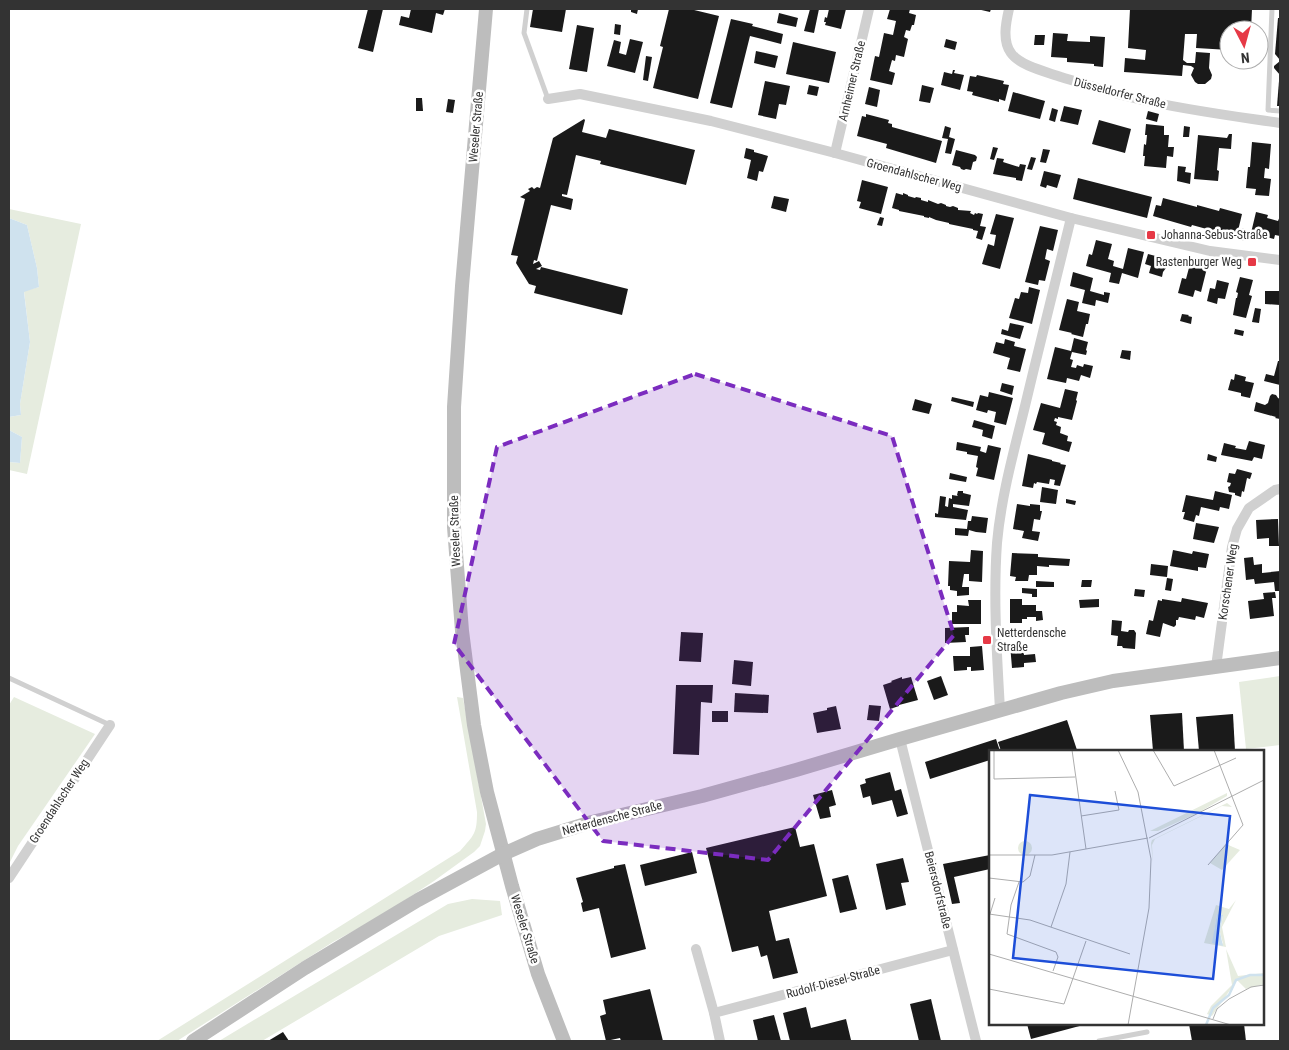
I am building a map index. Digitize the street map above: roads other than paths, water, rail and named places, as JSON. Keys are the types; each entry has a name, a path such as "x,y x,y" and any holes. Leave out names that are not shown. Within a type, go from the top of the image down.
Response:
{"main road":[{"name":"Weseler Straße","path":"486,9 462,286 454,407 454,527 462,631 474,725 487,792 538,974 564,1041"},
{"name":"Netterdensche Straße","path":"193,1041 305,968 418,900 503,854 537,839 592,822 702,796 796,770 1061,693 1113,681 1280,658"}],"street":[{"name":"Arnheimer Straße","path":"835,153 869,9"},
{"name":"Düsseldorfer Straße","path":"1009,9 1005,36 1011,54 1037,69 1137,99 1190,110 1280,123"},
{"name":"Groendahlscher Weg","path":"548,99 580,94 711,121 1071,218 1210,251 1280,260"},
{"path":"1000,710 996,640 996,580 1002,508 1016,441 1071,218"},
{"name":"Korschener Weg","path":"1216,666 1232,547 1237,529 1249,508 1275,490 1280,489"},
{"name":"Groendahlscher Weg","path":"9,878 110,724"},
{"name":"Beiersdorfstraße","path":"900,739 976,1041"},
{"path":"696,949 720,1041"},
{"name":"Rudolf-Diesel-Straße","path":"714,1013 953,950"}],"lane":[{"path":"527,9 524,33 548,99"},
{"path":"1267,121 1272,9"},
{"path":"1268,110 1280,111"},
{"path":"9,678 110,724"},
{"path":"1099,1041 1147,1032"}],"water":[{"path":"9,218 27,225 37,268 39,287 24,292 30,342 20,404 21,415 9,417"},
{"path":"9,430 22,437 20,463 9,462"}],"place":[{"name":"Johanna-Sebus-Straße","path":"1151,235"},
{"name":"Rastenburger Weg","path":"1252,262"},
{"name":"Netterdensche Straße","path":"987,640"}]}
